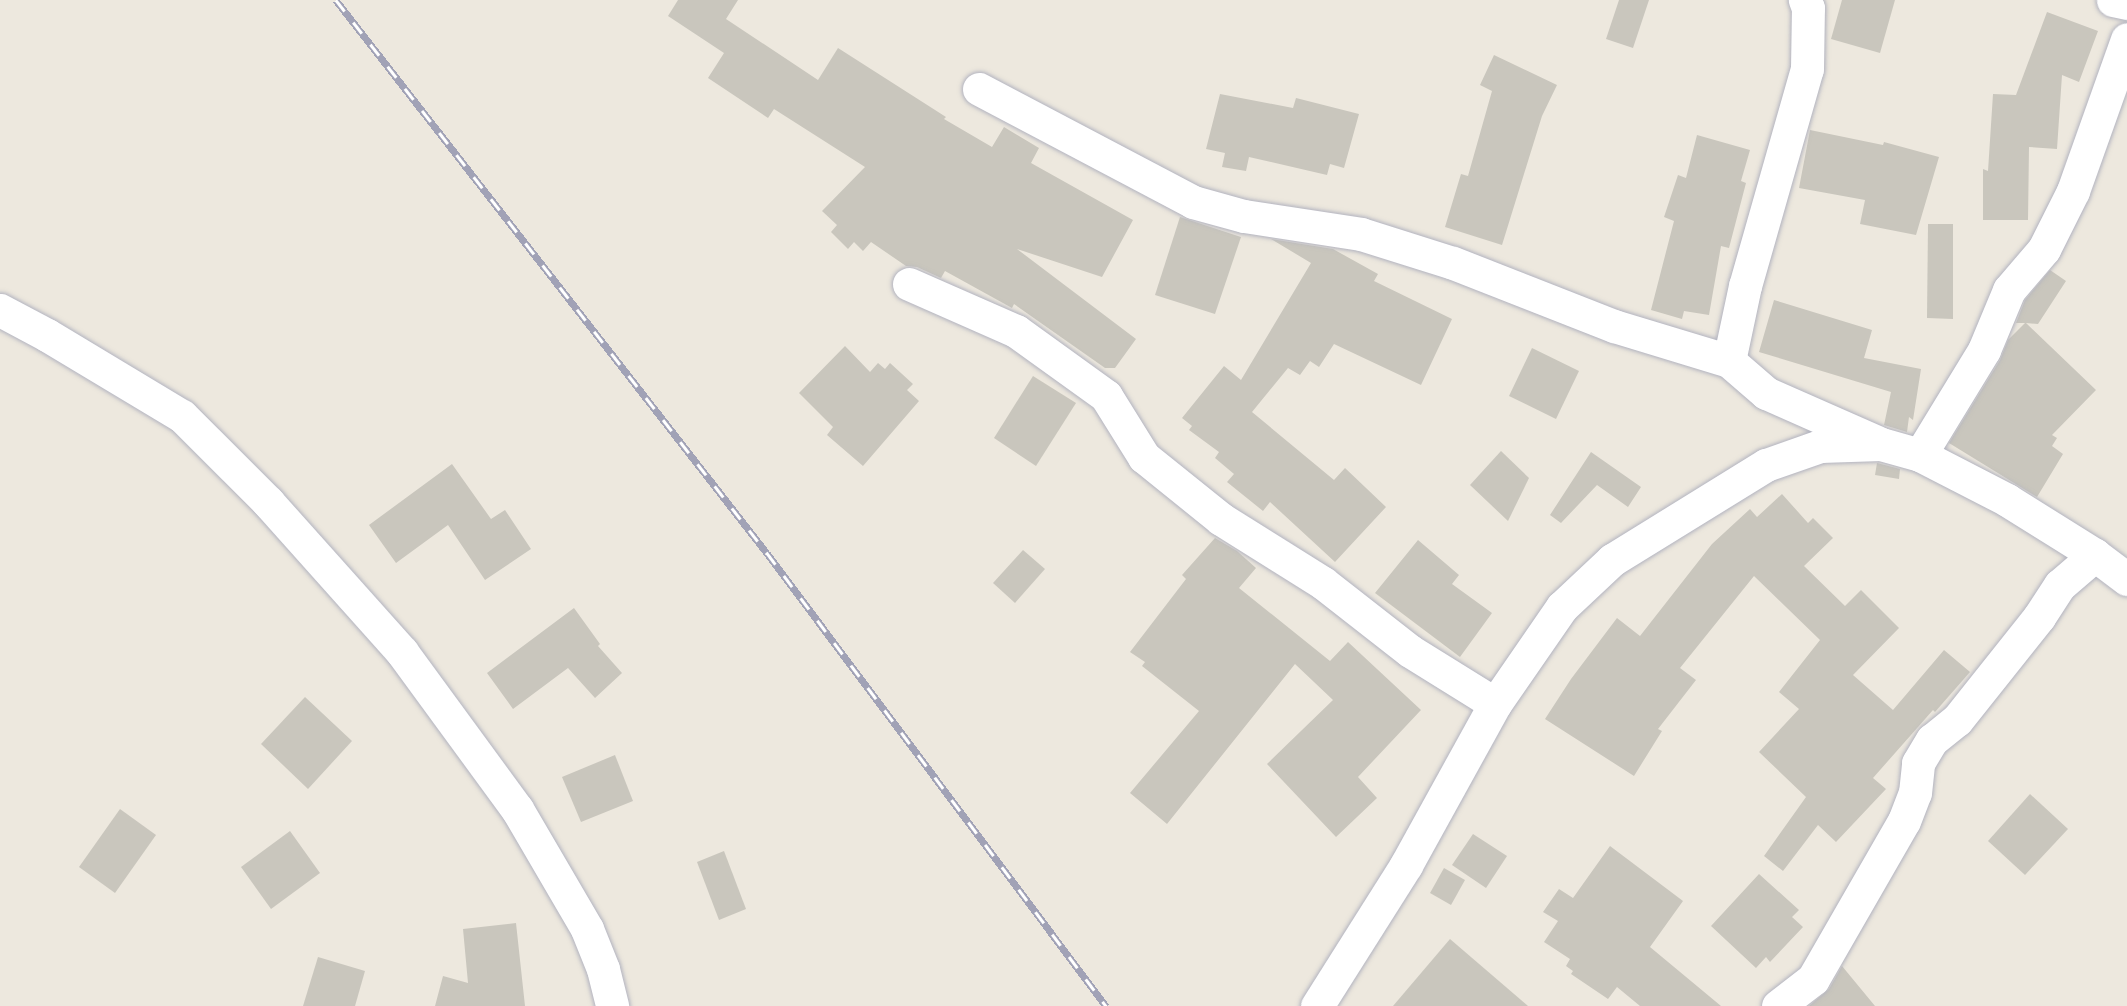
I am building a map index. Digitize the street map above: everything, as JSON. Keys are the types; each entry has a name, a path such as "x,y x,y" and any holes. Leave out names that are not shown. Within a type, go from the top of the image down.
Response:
{"street":[{"path":"1730,361 1745,286 1807,69 1808,8 1805,0"},
{"path":"2113,0 2127,3"},
{"path":"1920,454 1984,350 2009,290 2044,249 2073,191 2118,89 2127,39"},
{"path":"979,89 1193,202 1244,216 1361,234 1453,263 1614,326 1730,361 1766,393 1881,444 1920,454 2007,500 2095,555 2127,579"},
{"path":"909,284 1016,331 1106,396 1144,457 1221,519 1323,583 1410,651 1495,704"},
{"path":"0,310 47,335 182,416 268,502 402,652 517,809 588,929 603,969 612,1006"},
{"path":"1317,1006 1407,865 1495,704 1562,607 1612,560 1766,465 1820,446 1881,444"},
{"path":"1778,1006 1813,980 1904,821 1915,794 1918,763 1932,740 1957,720 2039,617 2060,585 2095,555"}],"building":[{"path":"678,0 738,0 726,19 818,80 838,48 946,117 944,119 992,147 1004,127 1039,148 1031,163 1133,220 1102,277 1017,249 1136,339 1115,368 1105,368 1014,304 1012,308 945,271 941,278 917,267 906,266 871,242 863,251 854,242 848,249 831,232 837,225 822,211 865,167 774,109 768,118 708,78 724,53 668,16"},
{"path":"1619,0 1649,0 1633,48 1606,39"},
{"path":"1842,0 1895,0 1880,53 1831,39"},
{"path":"2047,12 2098,31 2079,82 2062,75 2057,149 2029,147 2028,220 1983,220 1983,169 1988,171 1993,94 2016,95"},
{"path":"1494,55 1557,85 1542,116 1502,245 1445,227 1461,174 1468,176 1492,91 1480,85"},
{"path":"1220,94 1293,108 1296,98 1359,114 1344,168 1330,164 1327,175 1249,157 1246,171 1222,167 1225,153 1206,149"},
{"path":"1810,130 1883,145 1884,142 1939,157 1916,235 1860,224 1865,200 1799,188"},
{"path":"1697,135 1750,150 1741,181 1746,183 1729,248 1721,246 1709,315 1684,311 1682,319 1651,310 1674,221 1664,217 1678,175 1686,178"},
{"path":"1180,217 1241,237 1215,314 1155,295"},
{"path":"1928,224 1953,224 1953,319 1927,318"},
{"path":"1271,239 1333,249 1378,274 1374,281 1452,319 1421,385 1334,344 1319,367 1310,361 1300,375 1288,368 1252,412 1334,480 1345,468 1386,507 1335,562 1270,502 1263,511 1227,482 1234,474 1215,458 1219,452 1189,430 1192,426 1182,418 1224,366 1241,380 1311,263"},
{"path":"2050,270 2066,281 2038,324 2026,323 2096,390 2052,435 2057,438 2052,446 2063,454 2037,497 1949,443 2000,360 2008,340 2025,323 2016,323 2025,300"},
{"path":"1774,300 1872,330 1864,358 1921,369 1913,420 1909,417 1907,432 1884,425 1891,392 1759,352"},
{"path":"845,346 870,372 878,363 885,369 890,363 913,384 907,390 919,401 863,466 827,435 833,427 799,393"},
{"path":"1532,348 1579,371 1556,419 1509,396"},
{"path":"1033,376 1076,403 1036,466 994,438"},
{"path":"1501,451 1529,478 1508,521 1470,485"},
{"path":"1591,452 1641,487 1628,507 1597,485 1561,523 1550,515"},
{"path":"1877,463 1900,469 1899,479 1875,475"},
{"path":"452,464 491,519 505,510 531,549 485,580 448,525 396,563 369,525"},
{"path":"1782,494 1808,523 1813,518 1833,538 1804,566 1845,606 1861,590 1899,628 1853,675 1893,710 1944,650 1970,672 1873,778 1886,789 1836,842 1818,825 1783,871 1764,856 1806,797 1759,752 1799,709 1779,692 1820,640 1754,576 1680,668 1696,680 1658,729 1662,731 1634,776 1545,719 1571,679 1617,618 1640,636 1712,544 1750,509 1757,517"},
{"path":"1215,538 1237,551 1256,568 1239,588 1330,661 1348,642 1421,710 1358,777 1377,798 1336,837 1267,764 1333,700 1295,664 1167,824 1130,793 1199,711 1142,666 1145,662 1130,652 1186,579 1182,575"},
{"path":"1418,540 1459,575 1452,584 1492,613 1460,657 1375,593"},
{"path":"1023,550 1045,569 1015,603 993,583"},
{"path":"574,608 600,644 598,646 622,673 595,698 568,668 513,709 487,673"},
{"path":"305,697 352,741 308,789 261,744"},
{"path":"615,755 633,801 581,822 562,777"},
{"path":"2030,794 2068,829 2025,875 1988,841"},
{"path":"120,809 156,835 115,893 79,867"},
{"path":"290,831 320,873 271,909 241,867"},
{"path":"1473,834 1507,856 1486,888 1452,865"},
{"path":"1610,846 1683,901 1650,947 1721,1006 1640,1006 1617,987 1608,999 1571,974 1573,971 1566,966 1570,959 1544,942 1558,921 1543,912 1559,889 1573,898"},
{"path":"724,851 746,909 719,920 697,862"},
{"path":"1444,868 1465,880 1451,905 1430,893"},
{"path":"1759,874 1799,910 1792,917 1803,927 1770,962 1766,957 1756,968 1711,926"},
{"path":"516,923 525,1006 435,1006 443,976 468,983 463,929"},
{"path":"1450,939 1528,1006 1393,1006"},
{"path":"318,957 365,971 355,1006 303,1006"},
{"path":"1842,966 1875,1006 1809,1006 1829,989"}],"railway":[{"path":"336,0 767,553 1106,1006"}]}
